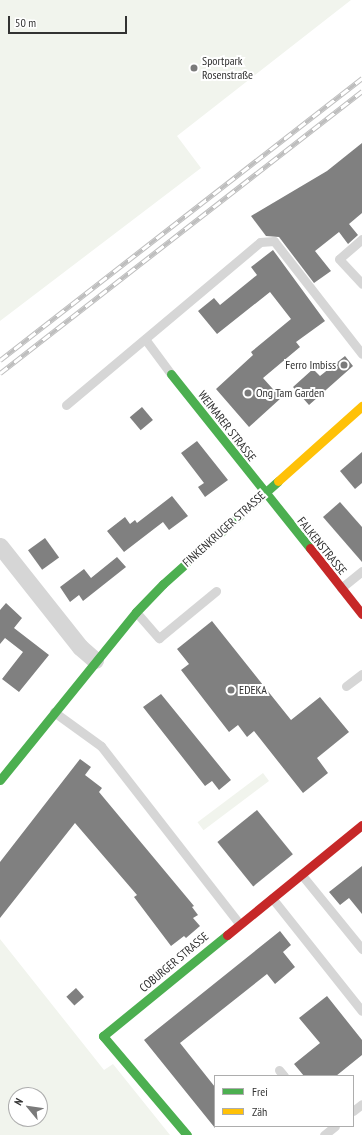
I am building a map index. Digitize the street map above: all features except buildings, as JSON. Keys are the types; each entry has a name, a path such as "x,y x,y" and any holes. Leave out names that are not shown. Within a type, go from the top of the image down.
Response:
{"street":[{"name":"WEIMARER STRASSE","path":"172,374 264,493"},
{"name":"FINKENKRUGER STRASSE","path":"0,780 95,660 136,612 264,493 362,406"},
{"name":"FALKENSTRASSE","path":"264,493 362,614"},
{"path":"0,546 80,647 95,660"},
{"name":"COBURGER STRASSE","path":"187,1135 103,1036 300,873 362,825"}],"lane":[{"path":"362,239 340,259 362,284"},
{"path":"66,405 260,242 274,241 362,354"},
{"path":"145,338 172,374"},
{"path":"341,588 362,571"},
{"path":"136,612 159,638 216,592"},
{"path":"346,686 362,674"},
{"path":"53,712 101,746 239,924"},
{"path":"300,873 362,949"},
{"path":"271,897 362,1011"},
{"path":"354,1110 362,1104"}],"shaded area":[{"path":"0,0 351,0 177,136 201,168 0,321"},
{"path":"263,773 269,781 204,830 198,822"},
{"path":"0,939 104,1070 113,1064 170,1135 0,1135"}],"railway":[{"path":"0,360 362,78"},
{"path":"0,373 362,91"}],"traffic: fast":[{"path":"171,374 310,548"},
{"path":"0,780 136,612 163,584 278,481"},
{"path":"187,1135 103,1036 227,935"}],"traffic: slow":[{"path":"278,481 362,406"}],"traffic: jam":[{"path":"310,548 362,614"},
{"path":"227,935 362,825"}],"place":[{"name":"Sportpark Rosenstraße","path":"194,68"},
{"name":"Ferro Imbiss","path":"344,365"},
{"name":"Ong Tam Garden","path":"248,393"},
{"name":"EDEKA","path":"231,690"}]}
